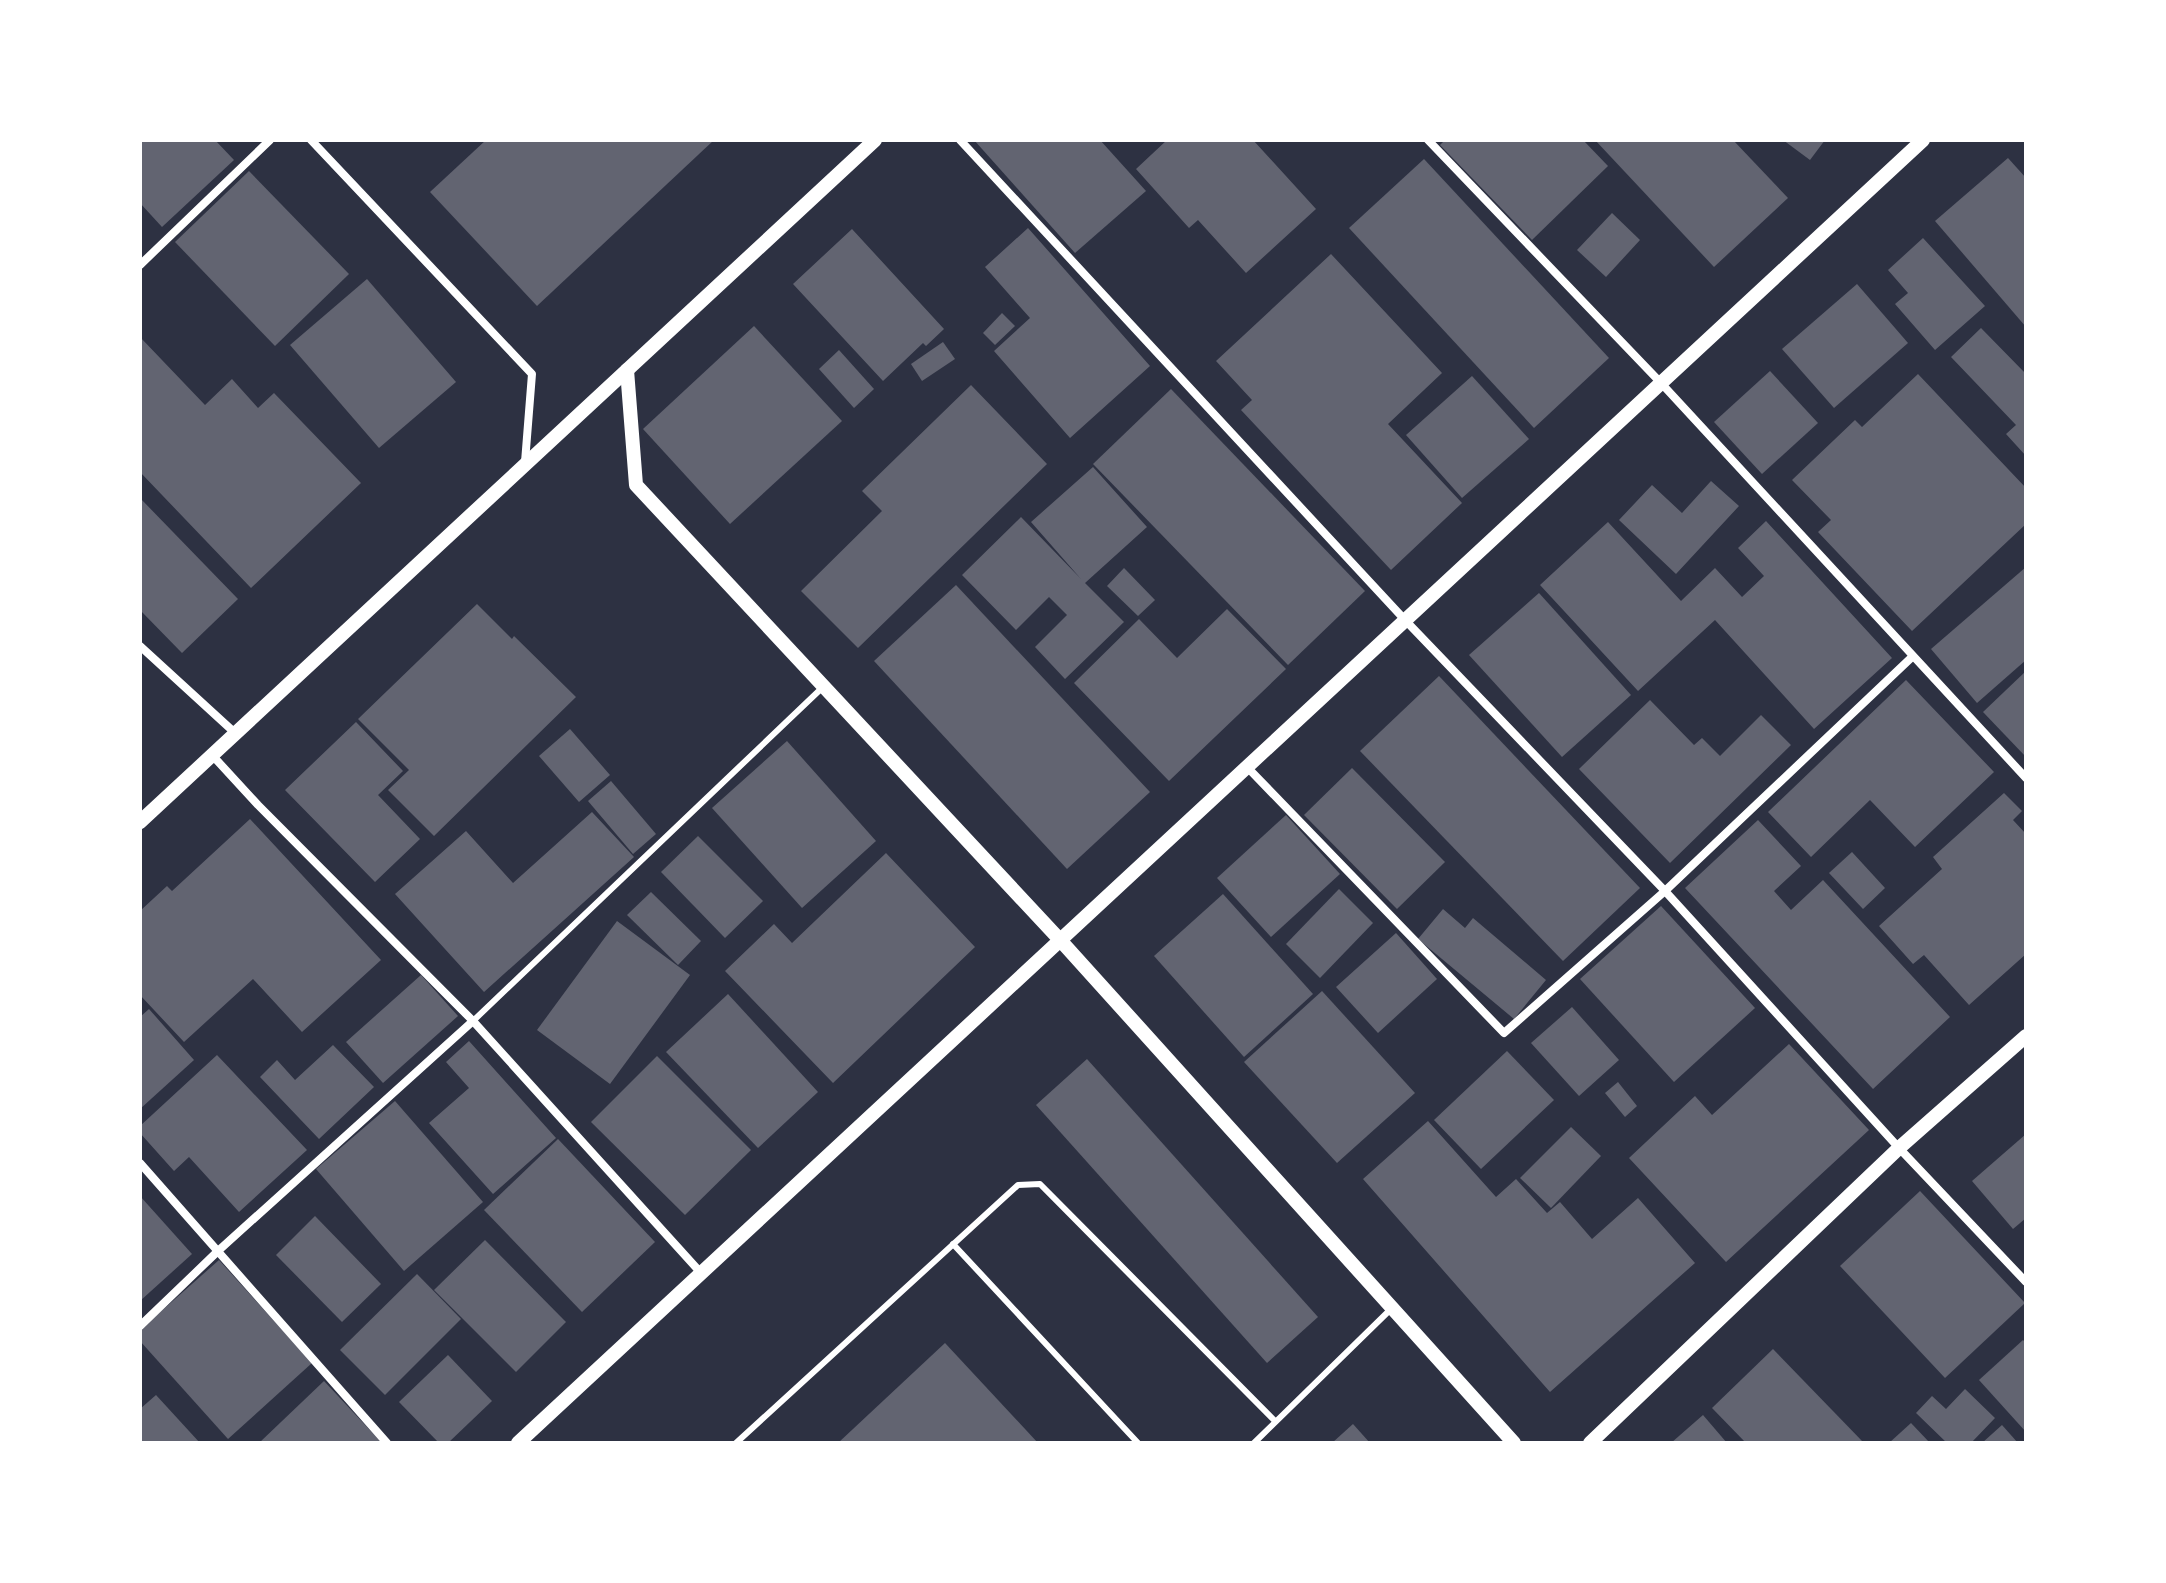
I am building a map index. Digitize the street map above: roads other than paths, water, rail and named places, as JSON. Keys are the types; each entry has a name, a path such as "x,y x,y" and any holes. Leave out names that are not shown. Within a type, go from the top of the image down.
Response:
{"street":[{"path":"140,265 270,140"},
{"path":"311,140 532,374 525,463"},
{"path":"140,822 875,140"},
{"path":"960,140 1405,620 1665,891 1899,1148 2026,1282"},
{"path":"1428,140 1661,383 2026,778"},
{"path":"523,1441 1923,140"},
{"path":"627,370 636,485 1061,941 1514,1443"},
{"path":"140,646 234,732"},
{"path":"1247,767 1504,1033 1665,891 1912,657"},
{"path":"212,755 473,1021 701,1273"},
{"path":"140,1326 218,1251 473,1021"},
{"path":"1590,1443 1899,1148 2026,1036"},
{"path":"140,1163 387,1443"}],"lane":[{"path":"473,1021 823,687"},
{"path":"736,1443 1018,1185 1040,1184 1275,1421"},
{"path":"953,1244 1138,1443"},
{"path":"1254,1443 1392,1308"}]}
